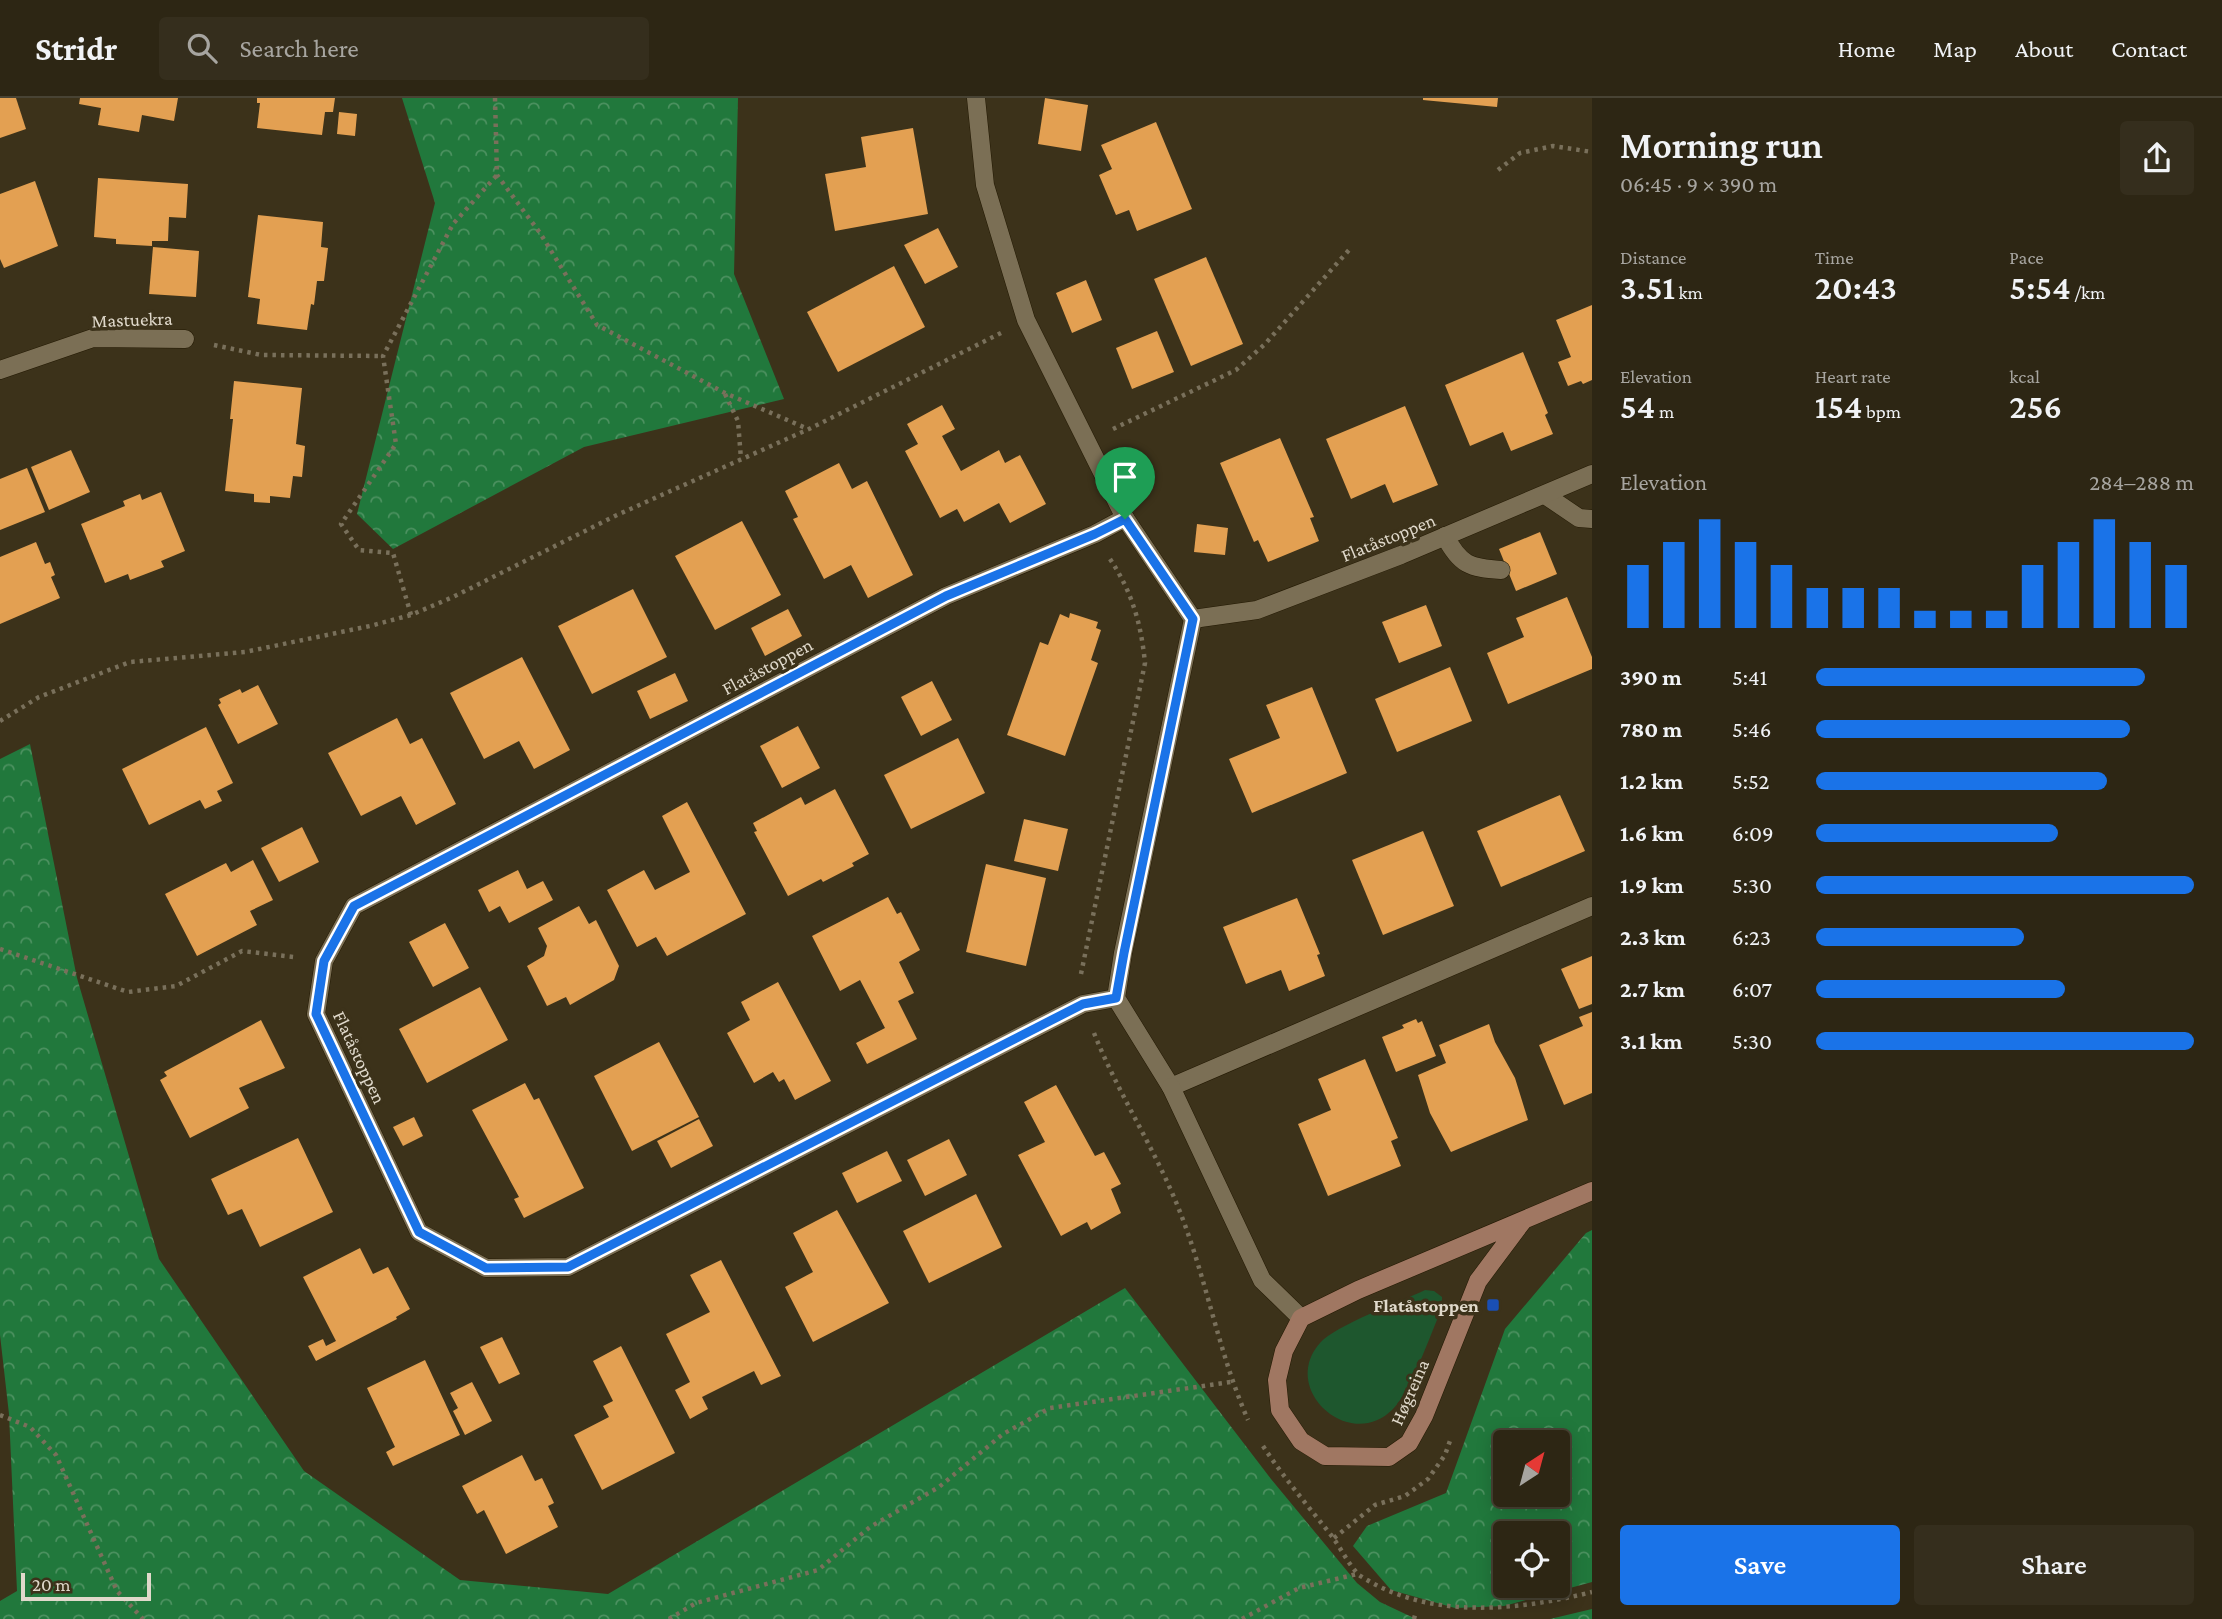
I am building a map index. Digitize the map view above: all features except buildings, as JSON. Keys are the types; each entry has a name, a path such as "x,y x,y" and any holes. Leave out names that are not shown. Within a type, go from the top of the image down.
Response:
{"street":[{"path":"976,98 985,185 1027,320 1125,519 1193,619 1116,998 1171,1087 1262,1280 1301,1318"},
{"name":"Mastuekra","path":"0,370 93,338 185,339"},
{"name":"Flatåstoppen","path":"1193,619 1257,610 1445,536 1592,474"},
{"path":"1545,495 1579,518 1592,519"},
{"name":"Flatåstoppen","path":"1116,998 1083,1004 568,1267 486,1268 419,1232 316,1014 324,961 354,906 946,596 1125,519"},
{"path":"1445,536 1455,555 1474,568 1501,570"},
{"path":"1171,1087 1592,906"},
{"name":"Høgreina","path":"1522,1222 1478,1281 1424,1416 1409,1443 1389,1457 1325,1456 1301,1441 1280,1410 1277,1380 1284,1351 1301,1318 1358,1290 1592,1191"}],"path":[{"path":"495,98 497,175 540,233 597,325 724,393 809,429"},
{"path":"1498,170 1520,153 1553,146 1592,152"},
{"path":"411,615 393,552 359,550 341,524 396,444 383,356 453,224 497,175"},
{"path":"1087,442 1236,370 1265,344 1349,250"},
{"path":"0,720 39,697 130,662 244,652 411,615 453,597 617,515 809,429 1027,320"},
{"path":"185,339 261,355 383,356"},
{"path":"724,393 738,421 741,459"},
{"path":"0,949 128,992 176,986 243,951 324,961"},
{"path":"669,1619 696,1603 818,1570 870,1527 939,1487 1003,1434 1050,1408 1231,1382"},
{"path":"0,1415 30,1427 56,1455 117,1591 143,1619"},
{"path":"1242,1619 1299,1588 1357,1574"},
{"path":"1414,1619 1416,1611"}],"green space":[{"path":"402,98 738,98 734,274 784,399 584,447 393,549 357,514 435,203"},
{"path":"30,744 77,978 159,1259 304,1471 460,1580 608,1594 1125,1288 1271,1479 1357,1583 1380,1602 1416,1619 0,1619 0,1601 17,1591 9,1414 0,1335 0,759"},
{"path":"1592,1230 1592,1582 1570,1588 1570,1521 1493,1521 1493,1598 1533,1598 1504,1606 1455,1608 1391,1590 1353,1546 1367,1526 1446,1493 1505,1329 1586,1233"},
{"path":"1425,1290 1434,1291 1442,1297 1442,1308 1414,1376 1400,1401 1376,1421 1358,1424 1340,1420 1325,1410 1314,1396 1308,1379 1310,1361 1320,1343 1354,1321"},
{"path":"1592,1609 1592,1619 1550,1619"}],"place":[{"name":"Flatåstoppen","path":"1493,1305"}],"route":[{"path":"1125,519 1193,619 1116,998 1083,1004 568,1267 486,1268 419,1232 316,1014 324,961 354,906 946,596 1125,519"}]}
